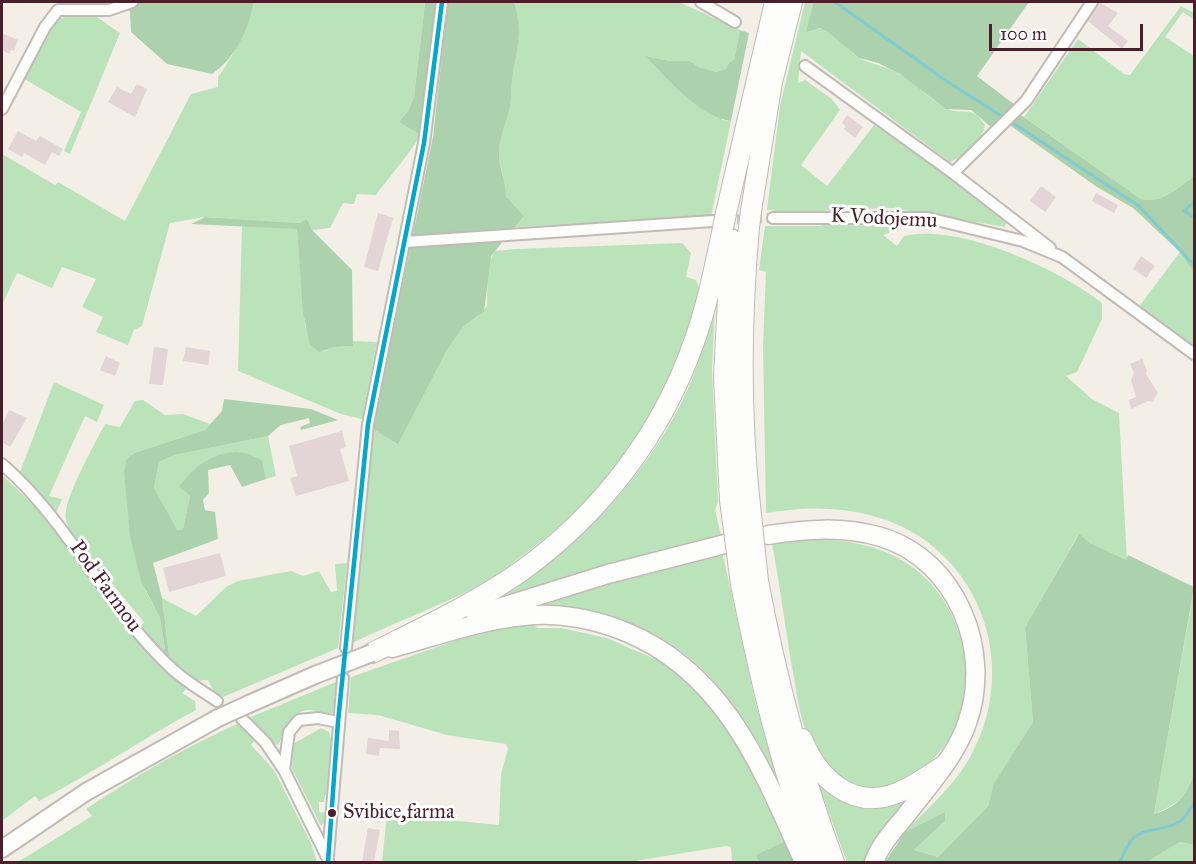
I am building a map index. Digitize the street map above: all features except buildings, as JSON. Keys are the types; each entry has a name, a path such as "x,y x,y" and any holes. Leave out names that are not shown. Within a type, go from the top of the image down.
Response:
{"highway":[{"path":"775,2 742,144 725,319 724,378 749,582 778,748 816,862"},
{"path":"372,653 455,611 518,573 576,526 608,492 647,440 682,373 706,302 733,220 792,2"},
{"path":"768,535 838,530 883,538 921,560 938,575 954,595 966,618 974,644 976,672 967,723 942,767 893,829 874,862"},
{"path":"372,653 492,609 608,574 725,544"},
{"path":"749,582 777,675 802,771 834,862"},
{"path":"372,653 491,621 525,616 554,615 583,619 611,626 638,637 686,666 725,707 754,756 804,862"},
{"path":"777,675 810,757 823,775 839,789 859,796 889,796 908,788 942,767"}],"main road":[{"path":"2,849 86,792 218,710 245,711 315,675 372,653"}],"street":[{"path":"2,109 45,27 58,10 109,10 132,2"},
{"path":"346,648 368,424 424,143 442,2"},
{"path":"701,2 735,22"},
{"path":"953,173 1026,100 1092,2"},
{"name":"K Vodojemu","path":"805,66 953,173 1194,354"},
{"name":"K Vodojemu","path":"773,218 928,218 1023,241 1062,257"},
{"path":"405,242 733,220"},
{"name":"Pod Farmou","path":"2,464 56,520 145,641 218,710"},
{"path":"328,861 343,678"},
{"path":"245,711 284,771 328,861"},
{"path":"284,771 289,732 299,720 318,718 338,722"}],"green space":[{"path":"73,2 254,2 240,42 228,60 212,74 167,64 131,32 130,11 119,3 108,7"},
{"path":"254,2 425,2 414,97 408,111 399,122 420,135 376,195 357,194 354,204 343,203 330,228 312,230 307,219 299,223 205,217 170,223 142,326 134,330 128,345 96,332 103,317 82,307 96,279 62,267 52,288 17,273 2,305 2,154 55,185 58,182 125,221 191,94 218,87 218,77 240,41"},
{"path":"425,2 438,2 420,135 399,122 408,111 414,97"},
{"path":"448,2 514,2 519,38 510,107 501,139 499,157 506,196 524,216 491,256 484,312 465,325 447,350 398,444 373,429 433,137"},
{"path":"514,2 679,2 740,30 734,60 726,69 716,72 699,67 690,61 670,61 646,56 673,82 723,120 731,121 711,217 514,227 524,216 506,196 499,151 510,106 518,46 519,30"},
{"path":"805,2 815,2 814,29 828,30 859,58 896,72 940,105 952,110 975,114 985,125 981,136 972,147 950,162 801,51 798,83 805,80 832,99 840,110 801,165 827,186 874,125 936,167 1001,217 1006,223 1005,227 892,208 773,213 773,210 767,210 780,106"},
{"path":"814,2 1029,2 977,76 1015,105 992,128 971,110 946,109 900,74 878,63 859,58 827,31 820,28 806,32"},
{"path":"1181,6 1194,13 1194,20 1183,12 1165,37 1194,56 1194,176 1163,197 1141,199 1024,117 1078,39 1124,74 1130,75"},
{"path":"71,14 94,15 120,33 70,154 64,151 81,112 21,77 54,21"},
{"path":"740,30 749,33 731,121 719,118 695,104 645,56 670,61 690,61 699,67 716,72 726,69 734,60"},
{"path":"1018,113 1141,199 1163,197 1194,176 1194,273 1180,252 1133,208 1097,187 1008,124"},
{"path":"205,217 299,223 307,219 312,230 352,270 353,346 335,347 319,352 310,345 303,313 297,229 191,224"},
{"path":"832,223 892,224 889,233 883,235 897,246 904,236 927,234 952,236 979,243 1035,263 1061,276 1102,303 1102,319 1077,372 1066,376 1092,399 1119,413 1127,561 1078,535 1025,627 1033,722 994,783 988,806 938,857 914,850 945,821 945,812 905,832 957,777 970,757 985,723 992,688 991,653 983,619 968,587 947,559 920,537 886,520 856,512 811,508 766,513 763,347 766,272 759,270 765,226 819,226"},
{"path":"242,225 297,229 305,327 324,351 335,347 353,346 353,341 377,342 362,419 341,414 238,371"},
{"path":"682,243 691,253 686,277 696,280 699,288 690,328 676,367 658,404 636,439 611,472 584,503 554,531 495,577 452,599 352,643 373,429 398,443 447,350 465,325 479,316 487,306 488,263 495,251"},
{"path":"1180,252 1194,273 1194,348 1138,308"},
{"path":"715,305 712,371 718,502 715,510 721,535 494,599 569,546 606,510 641,468 657,446 683,399 693,376"},
{"path":"54,382 104,405 97,422 85,416 49,496 62,499 56,513 19,475"},
{"path":"224,399 311,409 338,420 301,430 300,427 310,423 309,418 281,425 268,436 175,455 159,462 154,488 177,530 183,529 190,496 179,487 195,469 205,462 227,453 239,452 251,455 262,461 266,479 242,487 230,465 208,470 209,493 203,500 205,510 215,512 218,539 153,563 162,598 169,655 166,657 160,651 165,649 160,618 141,581 130,536 124,471 126,460 134,453 205,430 222,411"},
{"path":"143,400 165,415 183,414 210,424 205,430 134,453 126,460 124,471 145,590 160,618 165,649 160,651 140,627 144,622 70,533 66,522 68,501 105,424 120,427 135,401"},
{"path":"268,436 276,476 266,479 261,461 250,455 227,453 205,462 195,469 179,487 190,496 183,529 176,530 154,488 159,462 175,455"},
{"path":"2,475 51,522 127,629 146,652 186,689 182,693 195,701 196,710 39,801 35,796 2,821"},
{"path":"1079,534 1090,543 1126,560 1128,555 1194,587 1154,814 1169,808 1180,799 1189,787 1194,772 1194,845 1180,842 1147,862 885,862 905,832 945,812 945,821 914,850 938,857 988,806 994,783 1033,722 1025,627"},
{"path":"813,539 866,546 892,555 915,569 938,593 955,622 964,653 965,685 959,716 945,745 923,768 877,791 854,788 837,781 822,762 802,720 772,544"},
{"path":"723,555 755,701 777,778 735,707 712,679 686,655 657,636 625,621 587,611 543,605 588,590"},
{"path":"347,563 338,648 223,697 215,694 208,680 193,681 166,657 169,655 162,598 196,616 226,587 238,581 291,571 303,576 319,571 331,592 337,591 335,564"},
{"path":"1194,588 1194,772 1189,787 1180,799 1154,814"},
{"path":"531,624 538,628 561,628 607,638 664,663 695,687 705,702 719,714 734,737 785,841 757,855 759,862 732,862 731,847 726,846 629,862 382,862 387,814 499,825 501,774 508,749 506,744 447,735 378,715 348,713 351,677 471,635"},
{"path":"336,682 333,713 302,711 289,723 278,745 274,744 248,718"},
{"path":"239,723 257,738 251,745 274,770 311,843 317,862 18,862 92,816 86,809 123,785 180,752"},
{"path":"321,728 329,732 332,743 328,795 325,795 324,802 319,802 319,812 326,813 326,820 321,826 292,769 293,744"},
{"path":"818,784 839,800 859,806 881,806 906,801 875,839 865,862 847,862"},
{"path":"785,841 795,862 759,862 756,855"},
{"path":"1180,842 1194,845 1194,862 1147,862"}],"waterway":[{"path":"835,2 948,82 1003,117"},
{"path":"1010,121 1139,206 1194,265"},
{"path":"1194,202 1184,211 1194,217"},
{"path":"1120,862 1126,849 1138,835 1179,822 1194,803"}],"tunnel":[{"path":"722,220 773,218"}],"transit line":[{"path":"328,862 338,722 368,424 424,143 442,2"}],"place":[{"name":"Svibice,farma","path":"332,813"}]}
